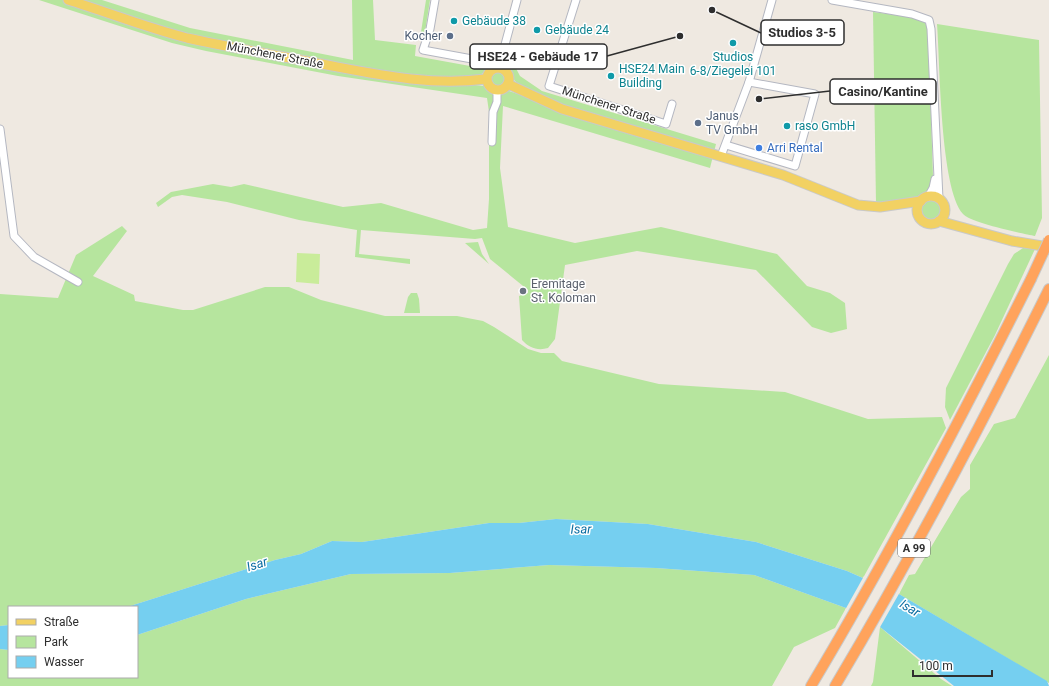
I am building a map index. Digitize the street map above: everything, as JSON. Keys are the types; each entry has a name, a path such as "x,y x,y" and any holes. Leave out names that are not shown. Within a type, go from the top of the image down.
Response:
{"highway":[{"name":"A 99","path":"811,686 897,536 963,414 1049,240"},
{"name":"A 99","path":"835,686 982,425 1049,289"}],"main road":[{"name":"Münchener Straße","path":"68,0 185,37 268,54 430,82 454,83 486,79"},
{"path":"499,67 508,72 509,79 505,88 497,90 490,87 486,79 490,70 499,67"},
{"name":"Münchener Straße","path":"508,84 562,109 783,175 858,205 905,209 918,215"},
{"name":"Münchener Straße","path":"885,207 925,199"},
{"path":"964,227 950,216 939,199 925,199 918,208 918,215 927,223 939,221 1012,241 1049,247"},
{"path":"939,221 942,218 945,209"}],"street":[{"path":"435,0 430,29 423,50 472,59"},
{"path":"499,67 517,0"},
{"name":"Münchener Straße","path":"576,0 549,86 666,124 672,104"},
{"path":"721,156 749,82 772,0"},
{"path":"832,0 849,1 912,14 929,20 931,29 936,168 939,199"},
{"path":"726,145 795,166 815,94 749,82"},
{"path":"492,142 493,112 497,90"},
{"path":"0,130 14,236 34,258 78,282"},
{"path":"925,199 933,188 936,168"}],"green space":[{"path":"39,0 102,0 190,28 353,60 352,0 373,0 375,40 416,45 415,56 481,68 491,56 493,50 509,55 520,76 542,91 716,144 710,168 503,106 500,168 508,227 575,243 661,227 777,254 807,286 830,293 845,303 847,329 831,333 812,327 756,270 637,251 565,265 555,339 548,348 537,349 531,347 522,340 519,296 528,293 528,290 490,259 482,238 475,239 361,230 359,254 410,259 410,264 355,257 357,230 299,220 227,202 182,195 172,197 158,207 156,203 171,192 213,184 231,187 244,184 343,207 381,203 473,230 487,228 489,199 489,112 487,98 338,76 206,51 172,43","holes":["496,57 504,58 510,74 521,86 518,94 509,91 501,94 499,101 484,86 475,85 474,77 487,70"]},
{"path":"426,0 430,0 425,32 417,39 421,32"},
{"path":"873,12 918,18 925,22 928,31 933,176 928,193 917,200 876,203"},
{"path":"937,24 1039,40 1042,218 1035,236 975,221 963,214 955,200 945,153 942,124"},
{"path":"495,71 501,71 506,76 504,85 501,87 495,87 490,82 490,76"},
{"path":"931,200 938,203 941,210 938,217 931,220 924,217 921,210 924,203"},
{"path":"122,226 127,231 93,276 134,295 135,301 183,310 193,310 265,287 289,287 321,300 385,316 457,316 483,321 528,349 541,353 554,353 562,361 659,384 785,392 868,419 942,417 946,428 863,578 847,571 756,542 648,524 556,519 519,523 489,523 362,542 332,541 301,554 275,560 130,606 8,606 8,625 0,626 0,294 58,298 76,255"},
{"path":"478,242 482,254 489,264 465,243"},
{"path":"1023,248 1035,249 995,335 950,420 945,407 946,388 1008,264 1014,254"},
{"path":"297,253 320,254 319,284 296,282"},
{"path":"411,293 417,293 420,313 404,313 408,297"},
{"path":"1049,355 1049,683 899,594 909,575 915,574 961,497 970,489 970,465 994,424 1015,418"},
{"path":"549,565 656,568 754,575 846,608 835,628 794,647 772,686 0,686 0,649 8,650 8,678 138,678 138,635 246,599 351,574 450,573"},
{"path":"880,627 941,679 952,686 871,686 873,682"}],"water":[{"name":"Isar","path":"556,519 648,524 756,542 847,571 899,594 1047,681 1049,686 954,686 880,627 846,608 754,575 656,568 549,565 450,573 351,574 246,599 138,635 138,606 130,606 275,560 301,554 332,541 362,542 489,523 519,523"},
{"path":"8,625 8,650 0,649 0,626"}],"pier":[{"path":"864,576 900,592 879,629 845,610"}],"place":[{"name":"Studios 3-5","path":"712,10"},
{"name":"Gebäude 38","path":"454,21"},
{"name":"Gebäude 24","path":"537,30"},
{"name":"Kocher","path":"450,36"},
{"name":"HSE24 - Gebäude 17","path":"680,36"},
{"name":"Studios 6-8/Ziegelei 101","path":"733,43"},
{"name":"HSE24 Main Building","path":"611,76"},
{"name":"Casino/Kantine","path":"759,99"},
{"name":"Janus TV GmbH","path":"698,123"},
{"name":"raso GmbH","path":"787,126"},
{"name":"Arri Rental","path":"759,148"},
{"name":"Eremitage St. Koloman","path":"523,291"}]}
